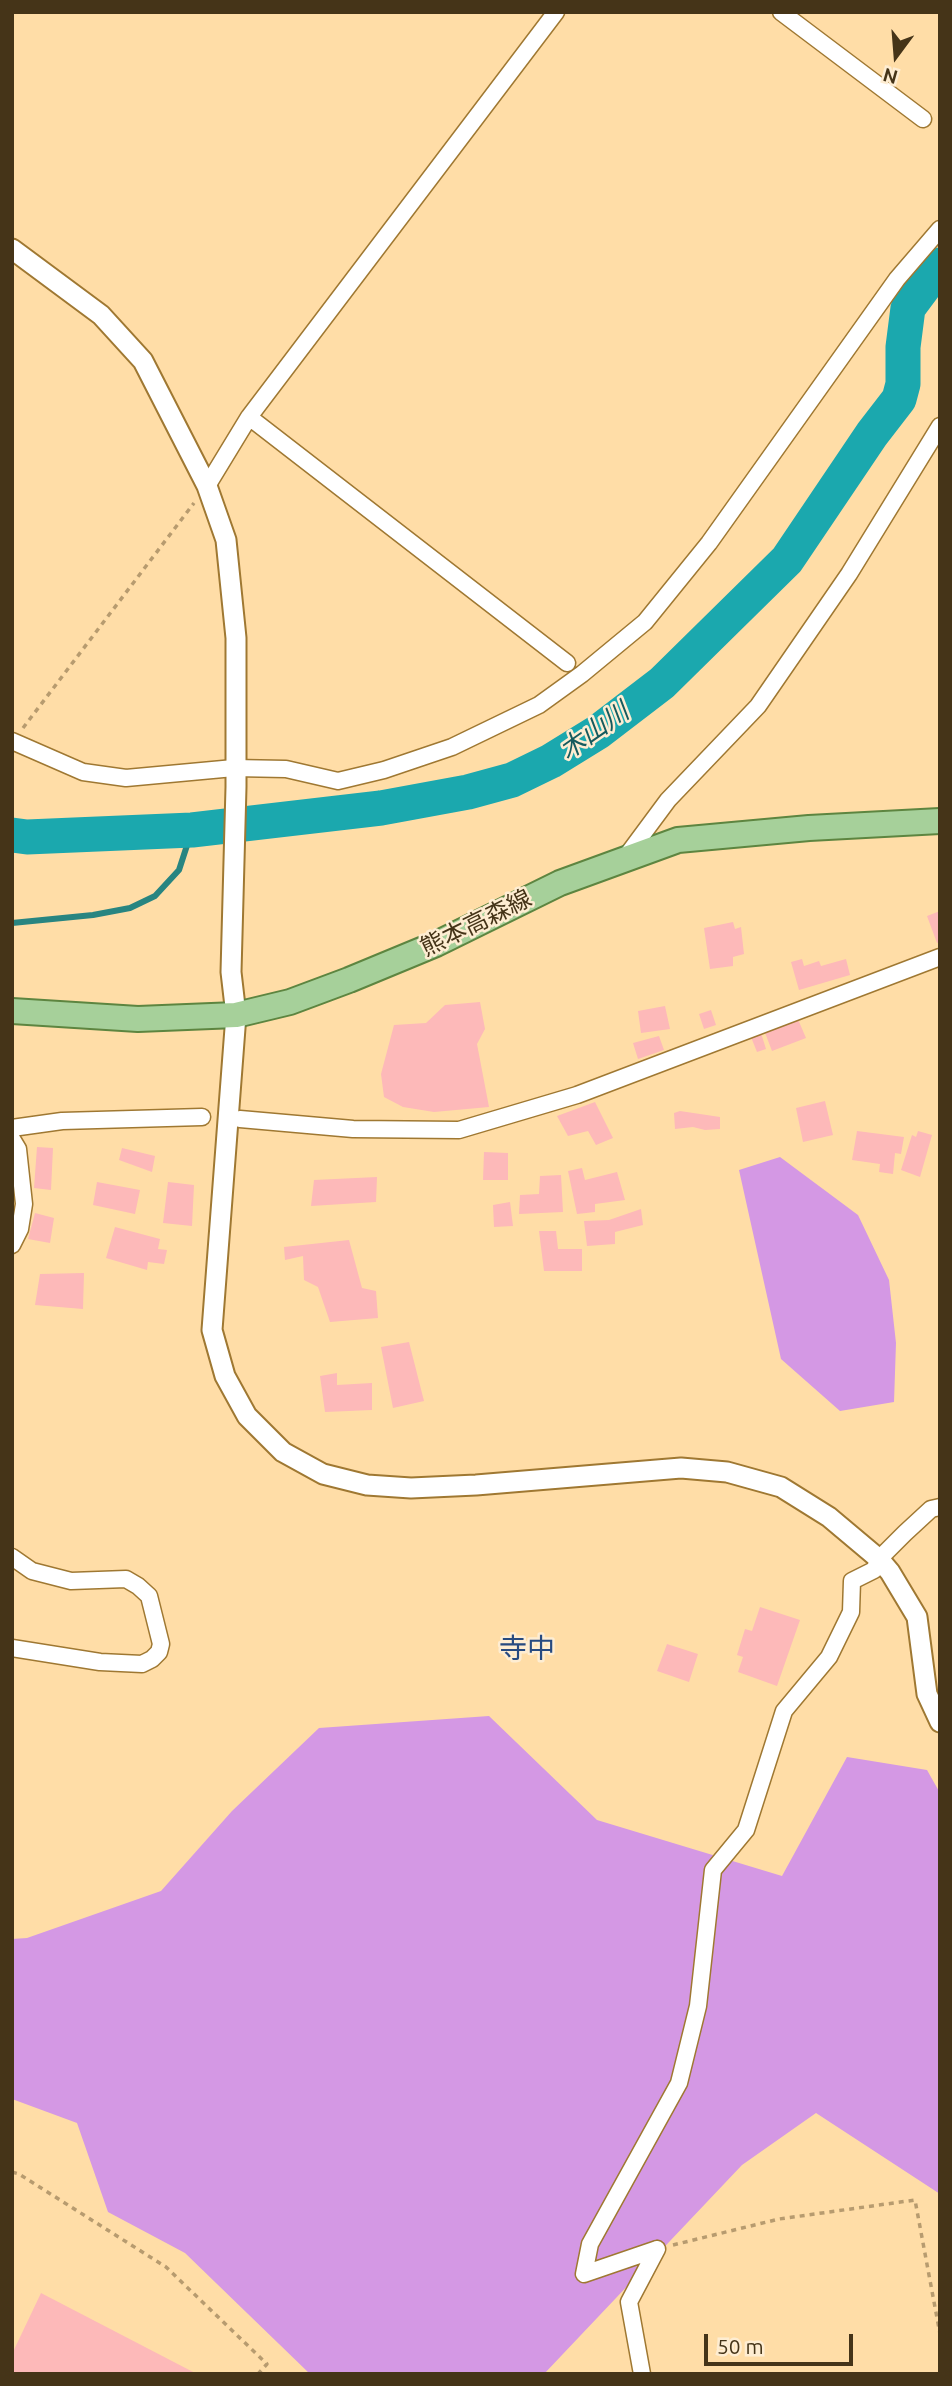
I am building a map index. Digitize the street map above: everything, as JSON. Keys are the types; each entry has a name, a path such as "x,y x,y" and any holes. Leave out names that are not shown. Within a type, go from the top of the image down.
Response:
{"main road":[{"name":"熊本高森線","path":"12,1011 138,1018 236,1015 290,1002 349,981 436,944 560,883 678,840 809,828 940,821"}],"street":[{"path":"207,486 249,417 556,12"},
{"path":"781,12 923,119"},
{"path":"13,741 83,772 126,778 235,777 286,769 338,781 383,771 465,741 538,705 582,674 645,622 709,543 897,279 940,229"},
{"path":"12,249 101,315 143,361 207,486 226,540 236,638 231,972 236,1015 212,1330 225,1376 247,1416 283,1452 323,1474 367,1485 411,1488 681,1468 727,1472 780,1487 829,1517 879,1559 917,1617 940,1722"},
{"path":"249,417 567,663"},
{"path":"624,859 668,800 758,706 849,574 940,426"},
{"path":"240,1119 353,1129 459,1130 576,1095 940,957"},
{"path":"12,1128 62,1121 202,1117"},
{"path":"12,1139 18,1149 24,1203 20,1229 12,1245"},
{"path":"657,2249 584,2274 590,2244 680,2084 698,2006 713,1870 746,1830 784,1711 829,1657 850,1612 852,1581 874,1570 879,1559 937,1505"},
{"path":"12,1557 32,1571 71,1581 126,1579 138,1586 149,1596 161,1644 159,1653 142,1664 100,1662 12,1648"},
{"path":"642,2374 629,2302 657,2249"}],"path":[{"path":"13,741 207,486"},
{"path":"12,2172 166,2267 267,2364 258,2374"},
{"path":"657,2249 779,2219 915,2200 940,2334"}],"shaded area":[{"path":"780,1157 858,1215 889,1280 896,1343 894,1402 840,1411 781,1359 739,1170"},
{"path":"489,1716 597,1820 782,1876 847,1757 927,1770 940,1793 940,2194 816,2113 742,2165 544,2374 310,2374 185,2253 108,2212 77,2123 12,2099 12,1939 27,1938 161,1891 232,1811 319,1728"}],"building":[{"path":"940,911 940,942 937,943 927,916"},
{"path":"733,922 735,929 741,927 744,954 733,957 733,966 710,969 704,928"},
{"path":"802,959 804,966 819,961 821,966 846,959 850,975 799,990 791,962"},
{"path":"480,1002 485,1029 477,1044 489,1107 434,1112 403,1107 384,1097 381,1074 394,1025 426,1023 445,1005"},
{"path":"665,1006 670,1029 641,1033 638,1011"},
{"path":"711,1010 716,1025 704,1029 699,1014"},
{"path":"797,1017 806,1038 772,1051 764,1030"},
{"path":"761,1033 766,1049 757,1052 751,1037"},
{"path":"659,1036 664,1050 638,1059 633,1043"},
{"path":"825,1101 833,1135 803,1142 796,1108"},
{"path":"595,1102 613,1138 596,1145 588,1131 568,1136 557,1116"},
{"path":"680,1111 720,1117 720,1129 675,1129 674,1113"},
{"path":"857,1131 904,1137 901,1154 895,1153 893,1174 879,1172 880,1164 852,1160"},
{"path":"918,1131 932,1135 920,1177 901,1170 912,1135 916,1137"},
{"path":"37,1147 53,1148 51,1190 34,1188"},
{"path":"122,1148 155,1156 152,1172 119,1160"},
{"path":"484,1152 508,1153 508,1180 483,1180"},
{"path":"582,1168 585,1180 617,1172 625,1200 595,1204 595,1212 577,1214 568,1171"},
{"path":"561,1175 563,1212 519,1214 520,1195 539,1194 540,1176"},
{"path":"377,1177 376,1202 311,1206 314,1180"},
{"path":"97,1182 140,1190 135,1214 93,1205"},
{"path":"168,1182 194,1185 192,1226 163,1223"},
{"path":"510,1202 513,1226 494,1227 493,1205"},
{"path":"641,1209 643,1225 615,1232 615,1244 587,1246 584,1221 609,1220"},
{"path":"35,1213 54,1218 50,1243 28,1239"},
{"path":"115,1227 160,1239 158,1249 167,1250 164,1264 148,1262 147,1270 106,1258"},
{"path":"539,1231 556,1231 558,1249 582,1249 582,1271 544,1271"},
{"path":"349,1240 362,1288 376,1291 378,1318 330,1322 318,1287 304,1280 303,1256 285,1260 284,1247"},
{"path":"84,1273 83,1309 35,1305 40,1274"},
{"path":"409,1342 424,1401 393,1408 381,1347"},
{"path":"337,1373 337,1385 372,1383 372,1410 325,1412 320,1376"},
{"path":"760,1607 800,1620 777,1686 738,1672 743,1657 737,1655 745,1629 752,1631"},
{"path":"667,1644 698,1654 689,1682 657,1671"},
{"path":"41,2293 197,2374 12,2374 12,2354"}],"waterway":[{"name":"木山川","path":"12,835 27,837 192,830 381,808 468,792 512,780 551,761 598,732 662,683 787,560 872,434 899,399 903,384 903,347 908,308 940,265"},
{"path":"12,923 93,915 130,908 155,896 179,870 192,830"}],"district":[{"name":"寺中","path":"527,1649"}]}
